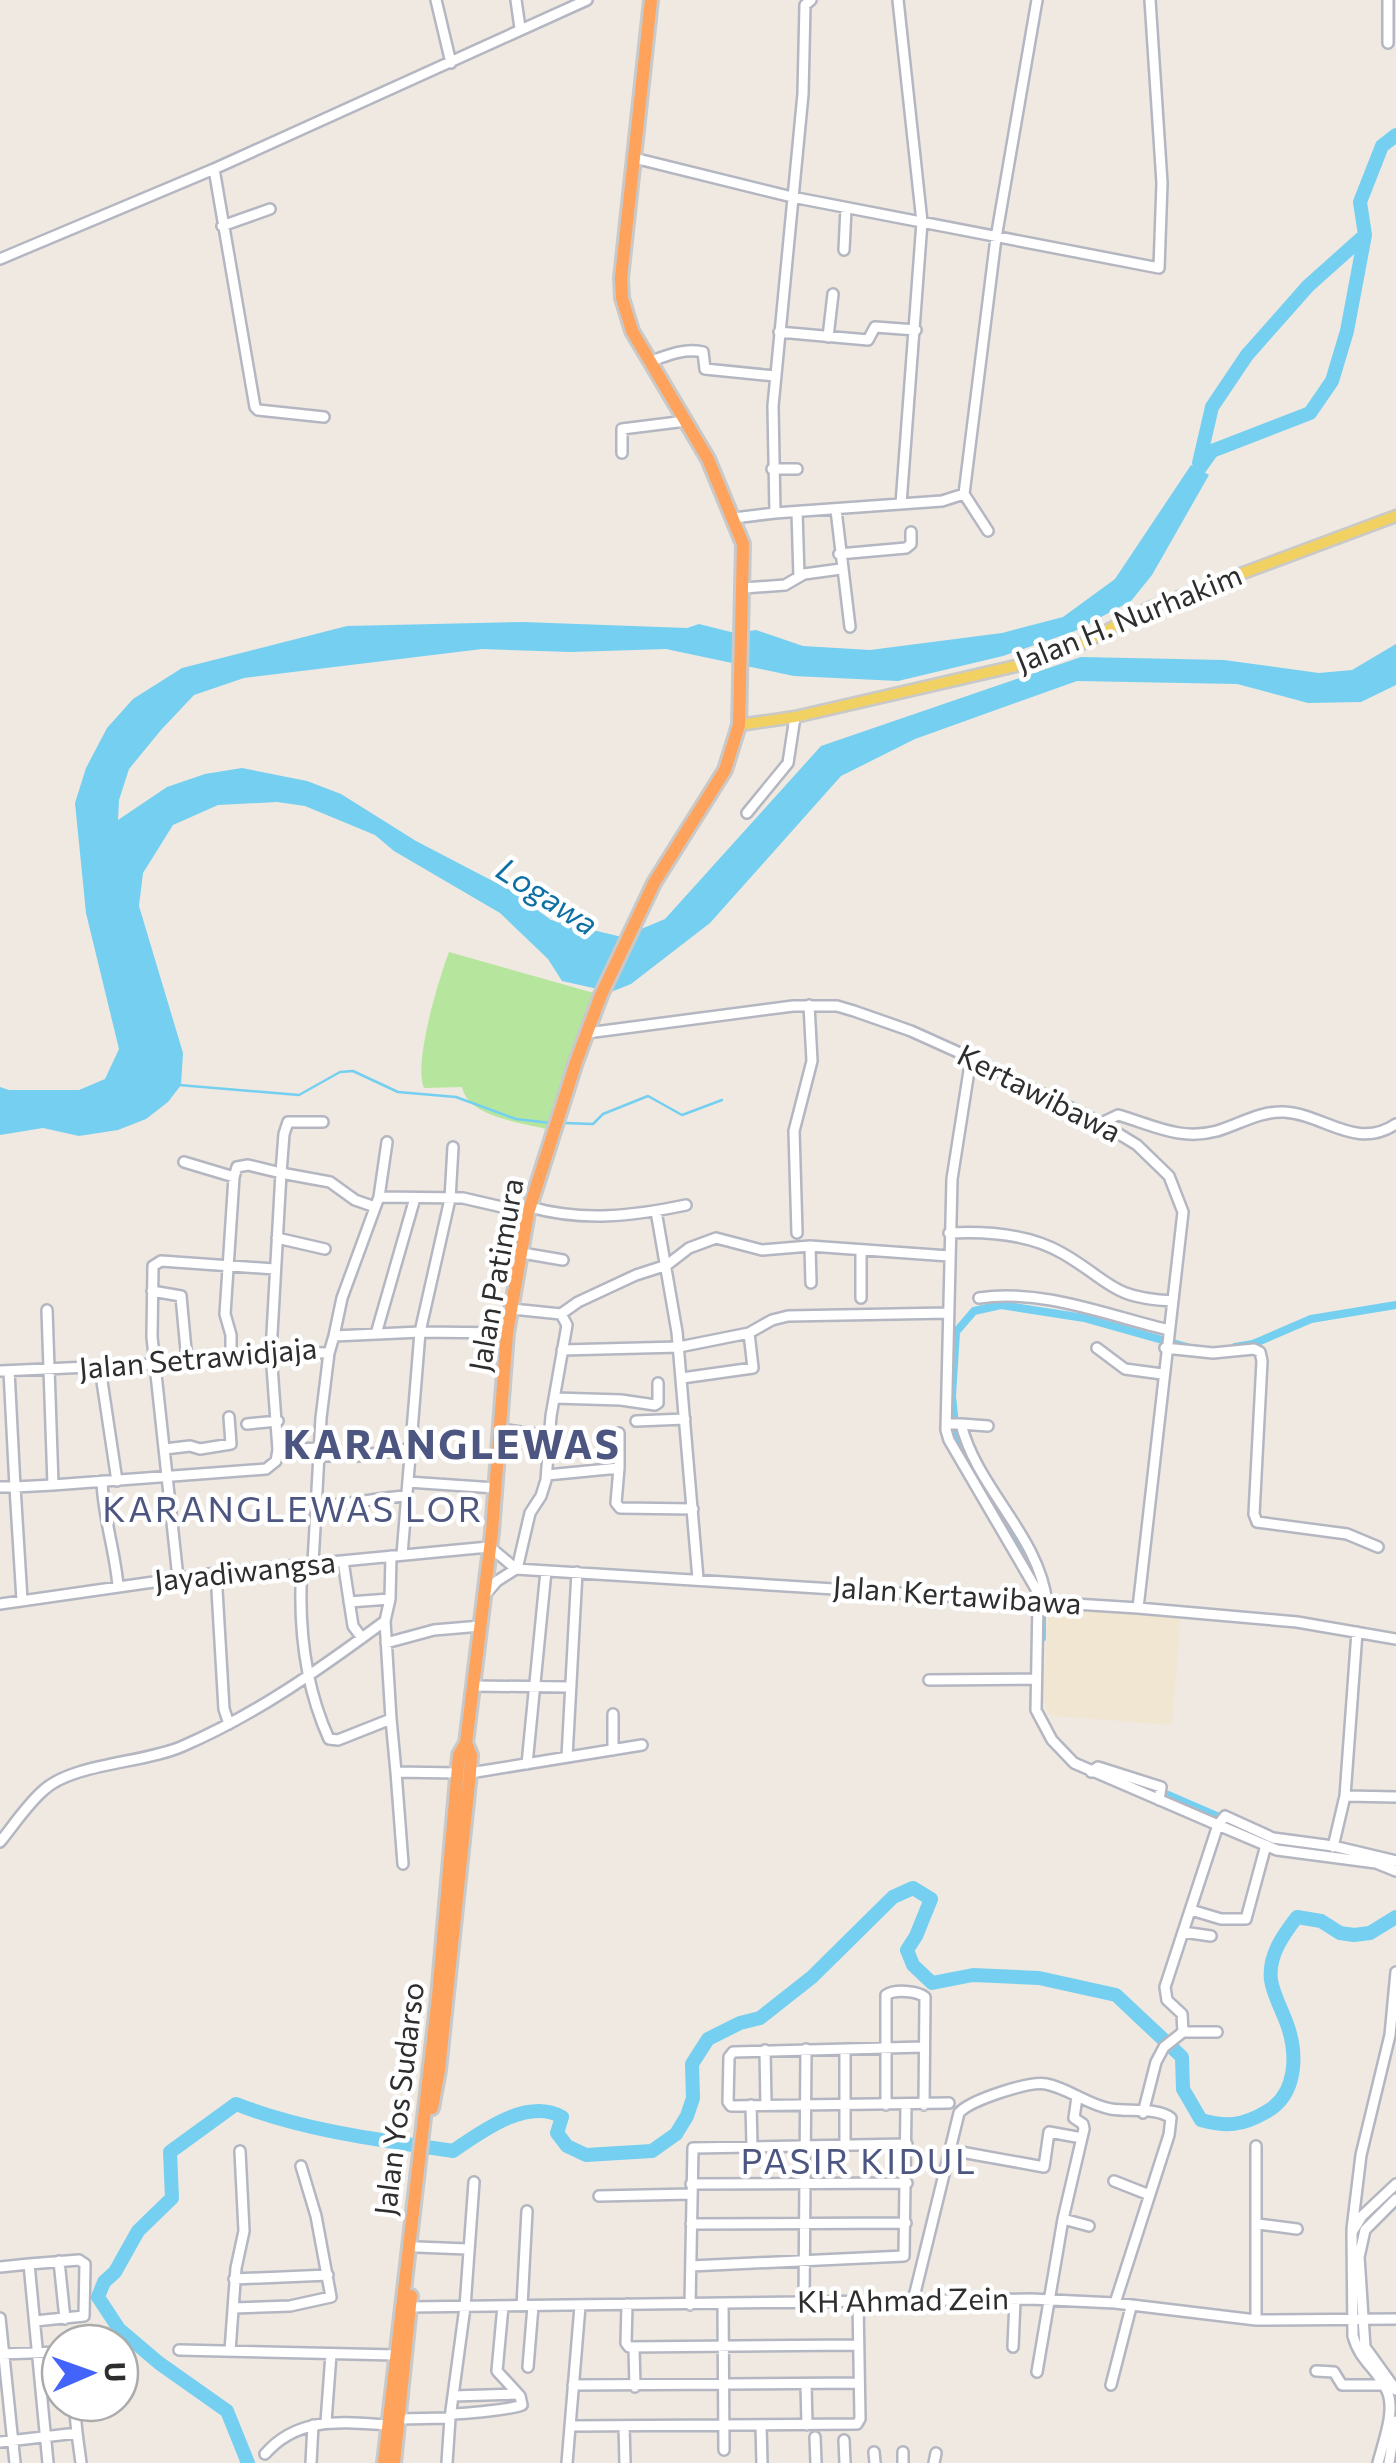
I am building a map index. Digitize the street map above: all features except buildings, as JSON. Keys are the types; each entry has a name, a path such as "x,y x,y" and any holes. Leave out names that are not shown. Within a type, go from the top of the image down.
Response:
{"highway":[{"name":"Jalan Patimura","path":"490,1547 507,1333 529,1210 593,1015 654,883 725,770 739,725 743,544 713,469 632,331 622,298 650,0"},
{"name":"Jalan Yos Sudarso","path":"384,2463 393,2422 464,1773 459,1755 466,1743 490,1547"},
{"name":"Jalan Yos Sudarso","path":"394,2463 395,2355 416,2247 420,2186"}],"main road":[{"name":"Jalan H. Nurhakim","path":"739,725 795,717 1034,660 1078,646 1149,608 1396,516"}],"street":[{"path":"436,0 450,63"},
{"path":"516,0 520,28"},
{"path":"0,259 214,169 587,0"},
{"path":"774,513 778,332 804,94 805,5 812,0"},
{"path":"898,0 922,222 901,504"},
{"path":"988,532 964,494 996,238 1037,0"},
{"path":"634,158 792,198 1159,268 1162,183 1150,0"},
{"path":"1388,0 1388,43"},
{"path":"214,169 256,407 290,416 324,417"},
{"path":"844,250 846,208"},
{"path":"222,226 270,209"},
{"path":"828,337 833,294"},
{"path":"778,332 868,340 875,327 916,330"},
{"path":"650,362 681,351 704,352 705,369 775,376"},
{"path":"622,452 622,429 686,421"},
{"path":"772,469 797,469"},
{"path":"734,518 954,500 964,494"},
{"path":"836,510 850,627"},
{"path":"798,512 800,577"},
{"path":"839,554 906,548 911,532"},
{"path":"744,588 785,585 811,572 841,569"},
{"path":"747,813 788,763 795,717"},
{"path":"797,1234 794,1131 812,1064 808,1005"},
{"name":"Kertawibawa","path":"587,1034 808,1005 837,1006 912,1031 1101,1123 1137,1146 1169,1176 1181,1200 1182,1225 1138,1608"},
{"path":"971,1058 953,1166 949,1234 949,1440 1044,1584 1034,1698 1039,1721 1074,1763 1161,1795 1266,1845 1292,1854 1333,1851 1396,1871"},
{"path":"1101,1123 1118,1115 1161,1131 1194,1135 1266,1113 1284,1112 1341,1132 1372,1134 1396,1124"},
{"path":"0,1487 266,1469 276,1461 278,1421 271,1352 284,1134 288,1122 323,1122"},
{"path":"334,1336 342,1298 377,1202 387,1142"},
{"path":"403,1864 385,1622 408,1482 420,1332 450,1200 452,1147"},
{"path":"184,1162 234,1177"},
{"path":"231,1357 231,1334 225,1314 226,1265 237,1167 248,1165 330,1182 355,1200 377,1202 463,1198 570,1216 624,1216 686,1206"},
{"path":"376,1334 414,1198"},
{"path":"656,1212 668,1265 682,1378 698,1579"},
{"path":"949,1234 994,1231 1054,1249 1120,1294 1172,1303"},
{"path":"277,1238 325,1250"},
{"path":"512,1309 561,1314 578,1302 668,1265 689,1248 716,1238 762,1250 810,1246 949,1256"},
{"path":"810,1246 811,1283"},
{"path":"861,1250 861,1298"},
{"path":"522,1252 563,1260"},
{"path":"178,1578 152,1338 152,1271 158,1262 274,1269"},
{"path":"152,1291 180,1294 187,1360"},
{"path":"979,1298 1002,1295 1100,1311 1167,1339 1213,1352 1260,1352 1254,1514 1257,1522 1346,1534 1378,1547"},
{"path":"47,1310 53,1485"},
{"path":"562,1350 678,1347 748,1333 788,1316 948,1313"},
{"path":"484,1596 497,1581 516,1569 530,1513 542,1496 567,1326 561,1314"},
{"name":"Jalan Setrawidjaja","path":"4,1371 100,1368 271,1352 329,1352 334,1336 507,1333"},
{"path":"682,1378 753,1368 748,1333"},
{"path":"1097,1348 1126,1370 1162,1374"},
{"path":"329,1352 316,1505 300,1599 307,1675 331,1740 391,1718"},
{"path":"100,1368 117,1481"},
{"path":"4,1371 22,1600"},
{"path":"554,1398 654,1405 658,1402 658,1384"},
{"path":"166,1450 230,1444 229,1417"},
{"path":"636,1421 685,1419"},
{"path":"248,1424 278,1421"},
{"path":"952,1424 988,1426"},
{"path":"952,1424 972,1452 1025,1553"},
{"path":"500,1430 549,1436"},
{"path":"619,1432 616,1503 620,1508 693,1509"},
{"path":"278,1450 357,1456 409,1448"},
{"path":"547,1475 618,1468"},
{"path":"102,1481 104,1519 114,1550 118,1586"},
{"path":"408,1482 496,1488"},
{"path":"316,1505 340,1506 364,1498 406,1496"},
{"path":"490,1547 516,1569"},
{"name":"Jayadiwangsa","path":"0,1604 216,1573 490,1547"},
{"path":"343,1560 354,1628 362,1638"},
{"name":"Jalan Kertawibawa","path":"516,1569 1138,1608 1297,1622 1396,1638"},
{"path":"527,1764 546,1571"},
{"path":"567,1756 577,1572"},
{"path":"216,1573 228,1724"},
{"path":"349,1602 390,1599"},
{"path":"0,1842 53,1784 109,1764 165,1754 228,1724 385,1622"},
{"path":"386,1643 434,1630 482,1626"},
{"path":"1333,1851 1345,1796 1356,1632"},
{"path":"929,1680 1036,1679"},
{"path":"473,1686 570,1687"},
{"path":"613,1714 613,1750"},
{"path":"396,1772 464,1773 642,1746"},
{"path":"1345,1796 1396,1797"},
{"path":"1221,1821 1273,1838 1396,1861"},
{"path":"1180,2035 1182,2014 1165,1994 1221,1821"},
{"path":"1191,1910 1221,1918 1246,1919 1266,1845"},
{"path":"1183,1932 1211,1936"},
{"path":"1393,2386 1357,2352 1359,2320 1352,2232 1361,2154 1390,2035 1396,1972"},
{"path":"886,2105 886,1995 893,1991 925,1997 924,2105"},
{"path":"1143,2113 1153,2069 1164,2047 1180,2035 1217,2032"},
{"path":"923,2047 742,2049 729,2057 728,2102 731,2106 948,2103"},
{"path":"804,2302 806,2049"},
{"path":"765,2050 766,2105"},
{"path":"845,2050 845,2144"},
{"path":"913,2301 959,2112 999,2093 1042,2083 1110,2109 1163,2113 1172,2124 1115,2303"},
{"path":"1037,2372 1062,2218 1084,2126 1074,2118 1077,2097"},
{"path":"750,2105 752,2145"},
{"path":"691,2266 906,2254 906,2105"},
{"path":"950,2150 1043,2167 1048,2132 1082,2138"},
{"path":"690,2305 693,2148 906,2144"},
{"path":"1256,2146 1256,2320"},
{"path":"230,2351 234,2279 244,2231 240,2151"},
{"path":"233,2308 290,2306 328,2299 332,2293 301,2166"},
{"path":"1114,2181 1148,2194"},
{"path":"447,2463 474,2182"},
{"path":"599,2196 691,2189 907,2183"},
{"path":"1352,2232 1362,2216 1396,2184"},
{"path":"1357,2293 1362,2236 1396,2199"},
{"path":"526,2212 528,2367"},
{"path":"1062,2218 1089,2226"},
{"path":"691,2224 906,2223"},
{"path":"1258,2224 1297,2228"},
{"path":"416,2247 467,2249"},
{"path":"0,2267 79,2260 85,2264 86,2313 81,2318 35,2321"},
{"path":"59,2261 65,2319"},
{"path":"28,2264 48,2463"},
{"path":"234,2279 328,2275"},
{"path":"1013,2346 1015,2300"},
{"name":"KH Ahmad Zein","path":"405,2307 1048,2300 1115,2303 1256,2320 1396,2318"},
{"path":"571,2426 857,2424 858,2301"},
{"path":"628,2304 626,2343 634,2348 858,2345"},
{"path":"723,2304 724,2450"},
{"path":"264,2454 279,2440 326,2422 393,2422 490,2408 518,2408 522,2402 498,2371 503,2306"},
{"path":"567,2463 580,2306"},
{"path":"1112,2384 1131,2307"},
{"path":"0,2318 14,2463"},
{"path":"634,2348 635,2387"},
{"path":"179,2350 395,2355"},
{"path":"2,2354 38,2352"},
{"path":"326,2422 331,2354"},
{"path":"1316,2371 1334,2372 1342,2385 1393,2386"},
{"path":"574,2385 859,2383"},
{"path":"806,2384 807,2424"},
{"path":"1378,2463 1393,2386"},
{"path":"452,2396 516,2394"},
{"path":"1389,2463 1396,2422"},
{"path":"76,2423 80,2463"},
{"path":"311,2463 313,2425"},
{"path":"761,2425 762,2463"},
{"path":"624,2426 625,2463"},
{"path":"0,2442 77,2433"},
{"path":"815,2437 816,2463"},
{"path":"844,2440 845,2463"}],"shaded area":[{"path":"1049,1604 1181,1612 1172,1725 1053,1716 1048,1712 1043,1697"}],"green space":[{"path":"449,952 601,995 551,1130 486,1112 466,1097 462,1087 424,1088 424,1041"}],"water":[{"path":"1191,465 1209,475 1152,575 1131,601 1075,631 1003,656 898,681 794,676 666,649 482,649 244,678 194,695 161,730 129,769 119,800 118,820 167,787 205,774 242,768 307,781 341,794 416,841 510,890 551,920 622,937 665,919 821,746 1081,657 1224,660 1319,673 1352,670 1396,644 1396,685 1361,702 1308,703 1237,684 1077,681 915,739 841,776 710,923 631,984 611,992 562,981 548,959 500,913 394,851 375,835 305,806 277,802 218,805 173,825 143,873 139,906 183,1053 181,1085 168,1102 146,1119 118,1130 79,1136 43,1128 0,1135 0,1087 79,1090 105,1079 119,1049 86,913 75,803 86,768 107,728 133,699 182,668 347,626 523,622 687,628 699,624 735,633 756,630 803,646 870,650 1002,633 1063,617 1115,579"}],"waterway":[{"path":"1189,483 1212,451 1310,413 1332,381 1347,331 1365,235 1360,202 1382,146 1396,135"},
{"path":"1199,463 1212,407 1247,355 1308,286 1365,235"},
{"path":"179,1085 299,1095 340,1072 353,1071 398,1092 456,1097 516,1119 551,1123"},
{"path":"564,1123 593,1124 603,1114 648,1096 682,1115 722,1100"},
{"path":"971,1461 956,1435 952,1396 956,1332 974,1311 1001,1305 1084,1318 1187,1347"},
{"path":"1235,1347 1253,1344 1311,1319 1396,1305"},
{"path":"999,1508 1035,1569"},
{"path":"1042,1616 1042,1638"},
{"path":"1121,1779 1286,1846 1353,1855"},
{"path":"248,2463 227,2411 119,2329 98,2297 138,2231 172,2198 170,2152 236,2104 316,2128 453,2151 505,2119 534,2111 548,2112 562,2117 557,2133 567,2146 586,2155 652,2151 676,2134 687,2116 693,2098 692,2064 708,2039 760,2018 812,1977 893,1897 913,1888 931,1899 907,1950 913,1965 932,1983 973,1975 1039,1978 1116,1995 1182,2057 1183,2089 1201,2120 1234,2124 1276,2105 1289,2085 1293,2048 1271,1971 1278,1946 1297,1917 1321,1921 1340,1933 1354,1935 1370,1933 1396,1917"},
{"path":"1356,2251 1363,2225 1396,2193"},
{"path":"1357,2300 1362,2350"},
{"path":"1389,2385 1395,2403 1393,2414"}],"district":[{"name":"KARANGLEWAS","path":"452,1445"},
{"name":"KARANGLEWAS LOR","path":"293,1510"},
{"name":"PASIR KIDUL","path":"859,2162"}],"water label":[{"name":"Logawa","path":"547,897"}]}
